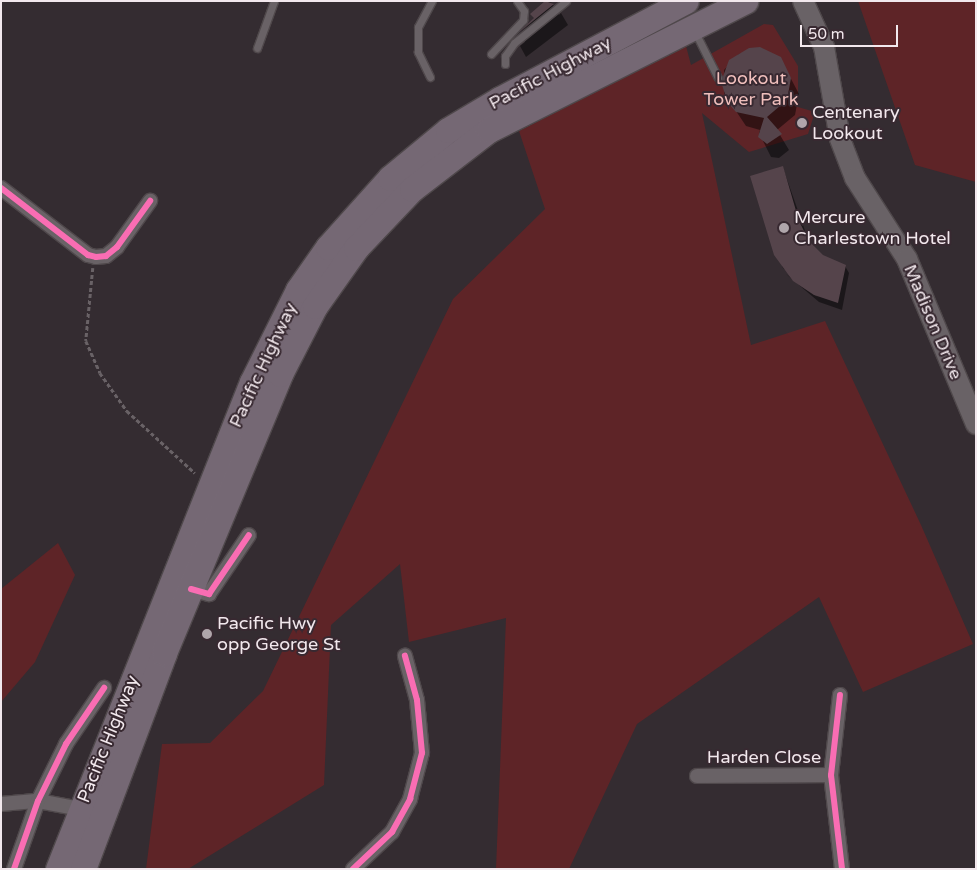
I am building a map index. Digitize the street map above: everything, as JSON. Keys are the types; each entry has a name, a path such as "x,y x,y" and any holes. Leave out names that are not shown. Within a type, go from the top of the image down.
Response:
{"highway":[{"name":"Pacific Highway","path":"58,869 80,809 273,336 313,269 363,204 448,130 500,99 686,1"},
{"name":"Pacific Highway","path":"83,869 191,588 296,340 332,279 375,226 412,189 489,130 745,1"}],"main road":[{"name":"Madison Drive","path":"803,1 824,47 840,139 855,178 907,259 976,424"}],"street":[{"path":"1,188 100,256 117,247 150,201"},
{"path":"191,588 209,594 249,535"},
{"path":"353,869 392,832 410,799 417,774 422,753 421,733 417,700 405,656"},
{"name":"Pacific Highway","path":"14,869 38,801 66,744 104,688"},
{"path":"840,695 831,775 842,869"},
{"name":"Harden Close","path":"696,776 831,775"},
{"path":"1,804 38,801 80,809"}],"lane":[{"path":"257,48 274,1"},
{"path":"430,77 418,52 418,27 432,1"},
{"path":"491,54 523,20 524,11 517,1"},
{"path":"505,64 505,56 514,43 566,1"},
{"path":"693,27 718,78"}],"path":[{"path":"778,1 783,1"},
{"path":"100,256 86,341 100,373 127,411 176,458 211,486"}],"green space":[{"path":"858,1 976,1 976,182 915,165"},
{"name":"Lookout Tower Park","path":"764,24 773,25 798,66 798,107 815,112 808,134 749,152 702,113 751,345 825,321 921,525 973,644 863,692 819,597 637,724 569,869 496,869 506,618 409,642 400,564 331,625 324,785 188,869 146,869 162,744 210,743 263,691 453,299 545,209 519,131 686,46 691,65"},
{"path":"58,543 75,575 35,662 1,702 1,589"}],"building":[{"path":"545,1 554,4 518,33 534,18 530,14"},
{"path":"760,47 781,57 791,78 787,100 767,117 782,134 767,144 758,137 764,118 736,112 728,103 721,82 729,60 749,48"},
{"name":"Mercure Charlestown Hotel","path":"783,166 799,221 809,241 823,255 846,265 838,303 814,295 793,281 774,255 750,176"}],"cycle path":[{"path":"1,188 88,255 96,257 106,256 117,247 150,201"},
{"path":"191,589 209,594 249,535"},
{"path":"353,869 392,832 410,799 422,753 417,700 405,656"},
{"path":"14,869 38,801 66,744 104,688"},
{"path":"840,695 831,775 842,869"}],"place":[{"name":"Centenary Lookout","path":"802,123"},
{"name":"Mercure Charlestown Hotel","path":"784,228"},
{"name":"Pacific Hwy opp George St","path":"207,634"}]}
